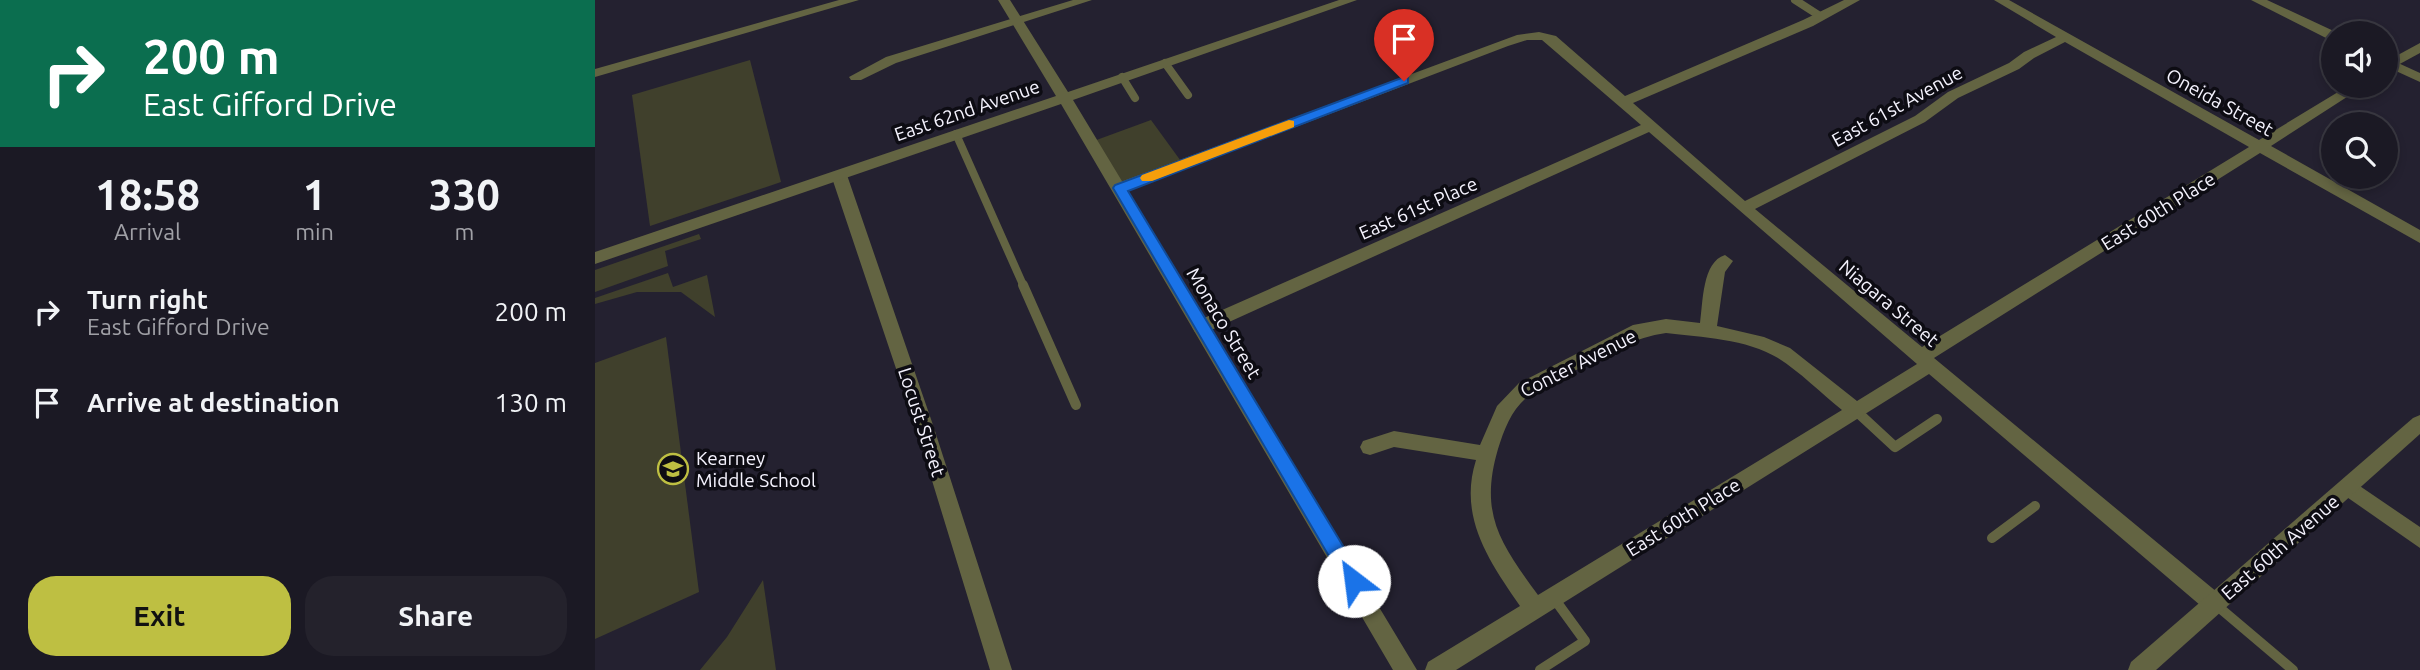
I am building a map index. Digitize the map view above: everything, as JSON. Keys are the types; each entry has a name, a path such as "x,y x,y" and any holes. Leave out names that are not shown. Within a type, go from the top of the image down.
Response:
{"street":[{"path":"595,73 853,0"},
{"name":"Monaco Street","path":"1004,0 1120,188 1406,670"},
{"path":"856,77 891,60 1086,0"},
{"name":"East 62nd Avenue","path":"595,257 1351,0"},
{"path":"1623,102 1854,0"},
{"name":"Oneida Street","path":"2000,0 2420,237"},
{"path":"2257,0 2321,30"},
{"name":"Niagara Street","path":"1120,188 1503,43 1538,34 1551,39 1744,208 2215,604"},
{"name":"East 61st Avenue","path":"1744,208 1920,119 1953,95 2066,37"},
{"path":"2398,58 2420,47"},
{"path":"2398,69 2420,78"},
{"name":"East 60th Place","path":"1436,670 1855,410 1925,361 2338,98"},
{"name":"East 61st Place","path":"1202,327 1651,126"},
{"name":"Locust Street","path":"839,175 924,425 1001,670"},
{"path":"1707,331 1717,270 1725,261"},
{"name":"Conter Avenue","path":"1544,603 1492,547 1478,512 1482,465 1501,414 1512,397 1525,388 1639,330 1666,326 1707,331 1764,344 1784,353 1855,410"},
{"name":"East 60th Avenue","path":"2139,670 2420,424"},
{"path":"1370,447 1394,439 1486,454"},
{"path":"2348,487 2420,539"}],"lane":[{"path":"1795,0 1820,16"},
{"path":"1165,63 1188,95"},
{"path":"1122,77 1135,98"},
{"path":"956,134 1076,405"},
{"path":"1855,410 1895,447 1937,419"},
{"path":"1992,538 2035,506"},
{"path":"1540,670 1585,641 1544,603"},
{"path":"2215,604 2293,670"}],"green space":[{"path":"750,60 781,182 650,226 632,95"},
{"path":"1151,120 1183,164 1120,188 1091,142"},
{"path":"699,234 701,239 665,251 668,266 595,292 595,270"},
{"path":"668,273 673,287 707,275 715,317 681,292 637,292 595,304 595,298"},
{"path":"666,337 699,592 595,639 595,363"},
{"path":"763,580 776,670 700,670 727,637"}],"slow traffic":[{"path":"1147,178 1289,124"}],"place":[{"name":"Kearney Middle School","path":"673,469"}],"route":[{"path":"1354,581 1120,188 1404,81"}]}
